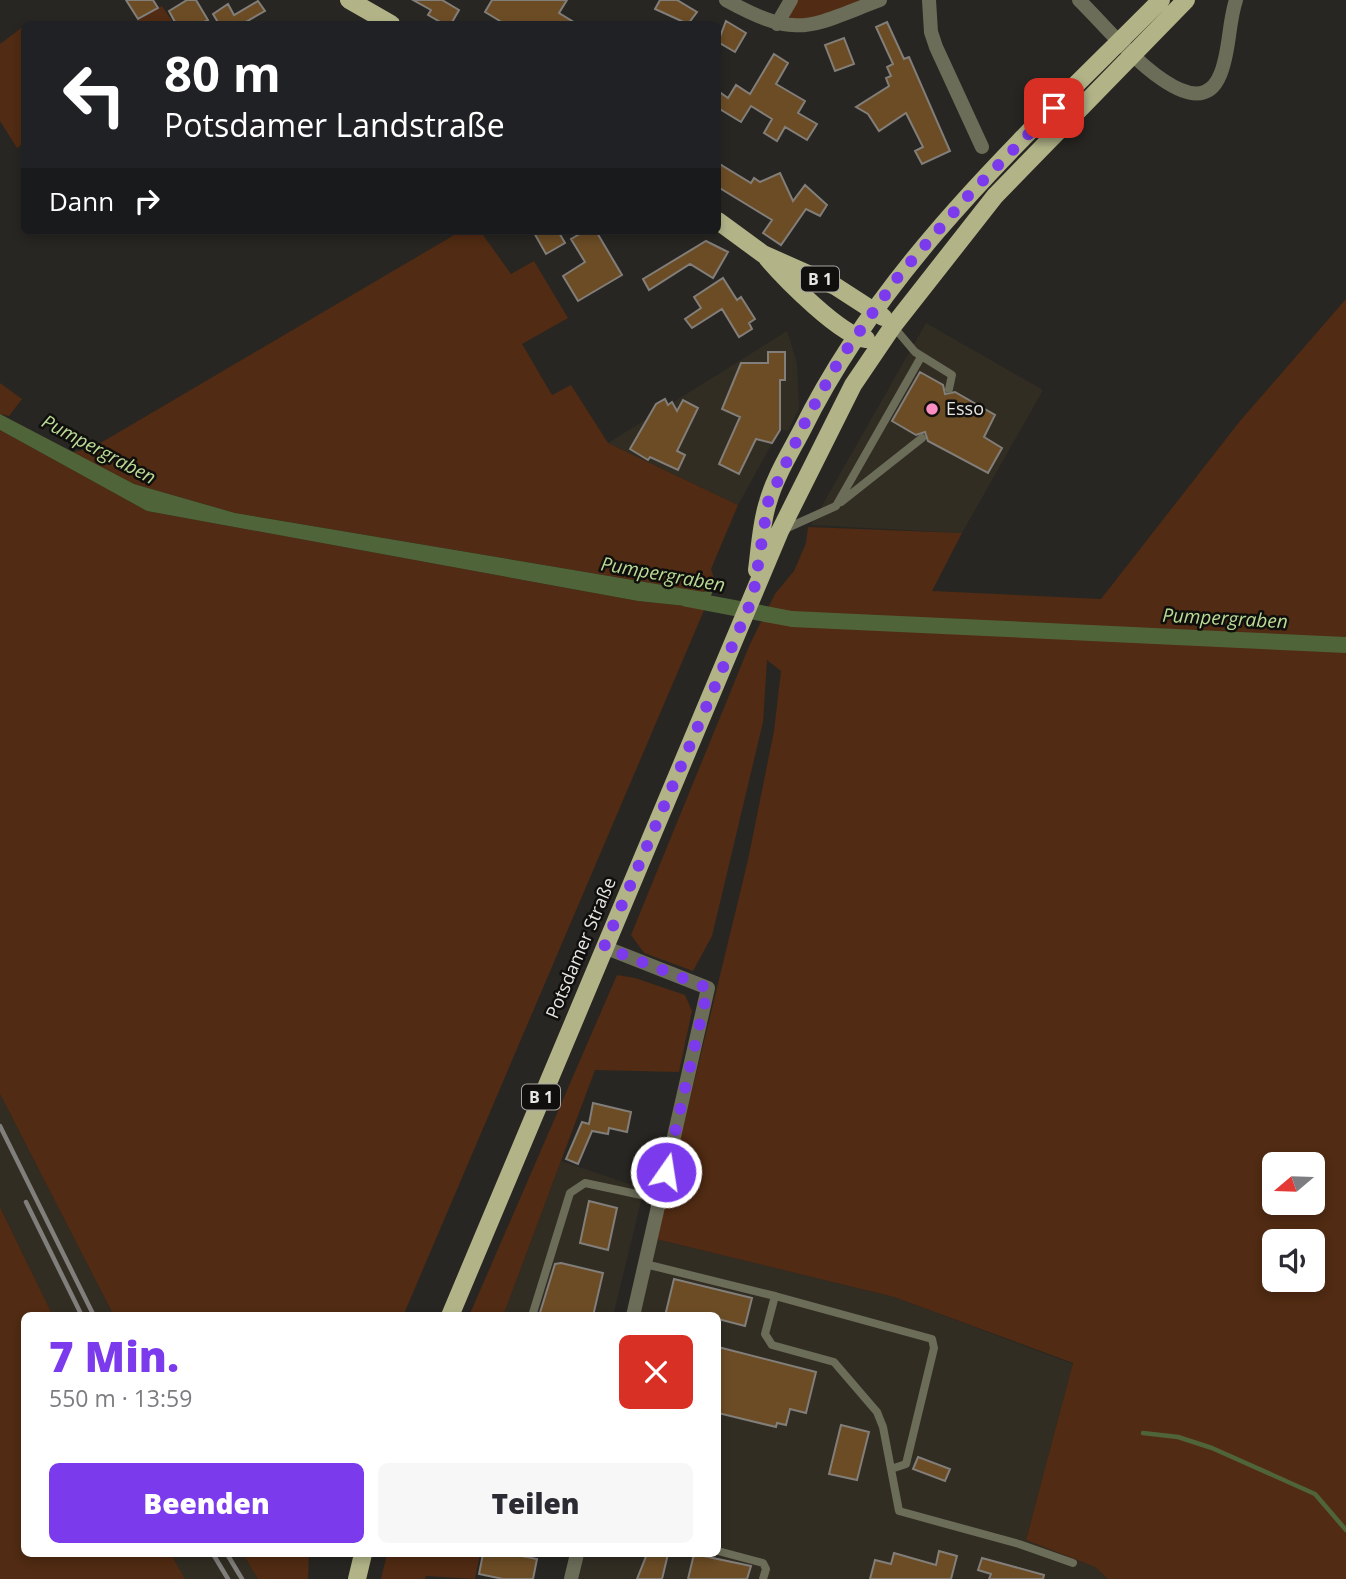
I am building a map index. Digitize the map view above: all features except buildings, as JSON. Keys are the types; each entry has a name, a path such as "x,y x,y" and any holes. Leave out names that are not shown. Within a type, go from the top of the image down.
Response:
{"main road":[{"path":"349,0 386,21"},
{"name":"Potsdamer Straße","path":"753,597 768,502 807,418 855,336 958,206 1161,0"},
{"name":"Potsdamer Straße","path":"452,1312 780,531 828,431 889,332 995,196 1186,0"},
{"name":"B 1","path":"721,223 763,254 789,282 855,336"},
{"name":"B 1","path":"763,254 835,286 874,309 889,332"},
{"path":"855,336 889,332"},
{"path":"357,1579 362,1557"}],"street":[{"path":"726,0 777,24 814,24 880,0"},
{"path":"777,24 791,0"},
{"path":"929,0 931,32 936,47 982,147"},
{"path":"1079,0 1153,73 1179,92 1194,93 1208,89 1220,75 1236,0"},
{"path":"604,947 708,988 634,1312"},
{"path":"571,1579 576,1557"}],"lane":[{"path":"889,332 921,357 952,375 949,389"},
{"path":"836,506 921,357"},
{"path":"780,531 836,506 922,438"},
{"path":"532,1312 570,1193 585,1184 660,1199"},
{"path":"645,1264 932,1339 934,1348 906,1464 891,1469"},
{"path":"775,1296 765,1334 772,1345 834,1362 877,1412 900,1511 1019,1544 1073,1563"},
{"path":"721,1552 763,1563 766,1569 763,1579"}],"shaded area":[{"path":"795,0 866,0 815,19 791,21 789,13"},
{"path":"162,6 172,21 137,21"},
{"path":"21,28 21,145 17,148 0,121 0,44"},
{"path":"454,235 483,235 511,274 534,261 568,318 522,344 552,395 571,385 608,443 738,505 711,569 716,585 704,592 235,513 134,484 69,453 92,448"},
{"path":"1346,299 1346,1579 1108,1579 1095,1567 1026,1540 1073,1363 894,1297 656,1239 748,860 774,731 781,671 767,660 763,722 712,936 693,971 644,953 631,935 750,644 775,594 794,571 806,543 808,527 962,533 932,591 1101,599 1240,421"},
{"path":"926,323 1043,390 962,533 811,525"},
{"path":"787,331 797,363 799,409 788,431 780,429 738,505 608,443"},
{"path":"0,383 22,399 9,416 0,414"},
{"path":"0,414 134,484 235,513 704,592 716,585 705,608 638,601 147,511 0,430"},
{"path":"0,430 147,511 638,601 705,608 405,1312 112,1312 0,1094"},
{"path":"617,975 635,978 685,995 692,1011 679,1072 595,1070 504,1312 471,1312"},
{"path":"0,1094 112,1312 51,1312 0,1207"},
{"path":"561,1161 644,1189 614,1312 504,1312"},
{"path":"0,1207 51,1312 21,1312 21,1557 173,1557 185,1579 0,1579"},
{"path":"656,1239 894,1297 1073,1364 1026,1540 1095,1567 1108,1579 579,1579 583,1557 721,1557 721,1312 640,1312"},
{"path":"173,1557 245,1557 258,1579 185,1579"},
{"path":"245,1557 309,1557 308,1579 258,1579"},
{"path":"386,1557 479,1557 475,1579 426,1576 425,1579 381,1579"}],"waterway":[{"name":"Pumpergraben","path":"687,599 792,619 1346,645"},
{"path":"1143,1433 1178,1437 1212,1448 1315,1494 1346,1530"}],"railway":[{"path":"0,1126 92,1312"},
{"path":"26,1202 80,1312"},
{"path":"215,1557 228,1579"},
{"path":"229,1557 242,1579"}],"place":[{"name":"Esso","path":"932,409"}],"route":[{"path":"666,1172 708,988 604,947 753,597 768,502 807,418 840,359 900,274 967,197 1054,108"}]}
